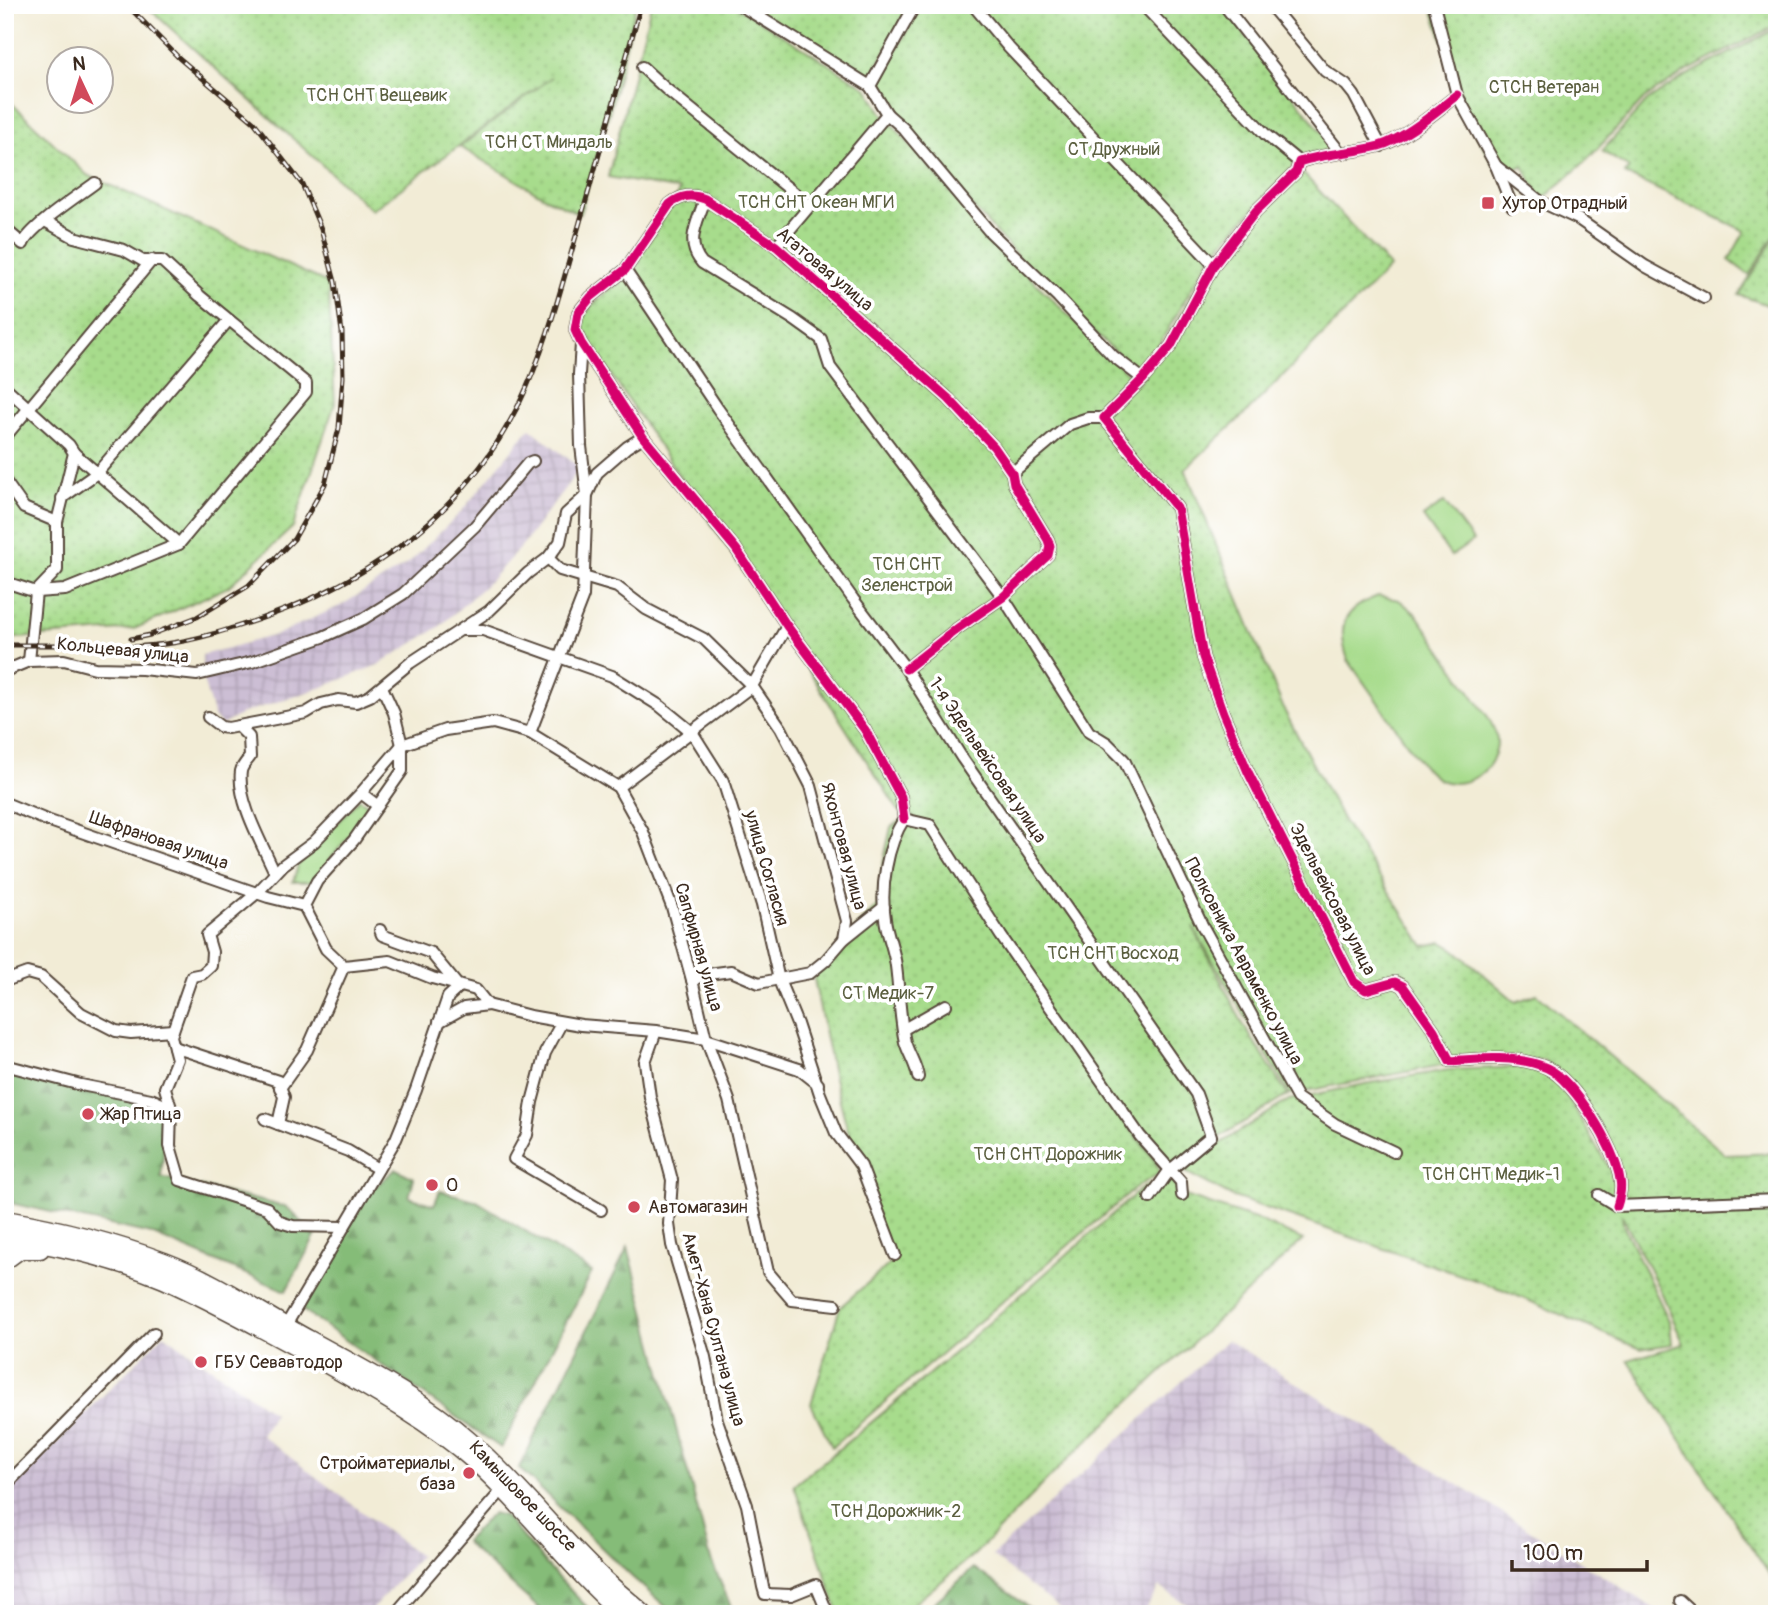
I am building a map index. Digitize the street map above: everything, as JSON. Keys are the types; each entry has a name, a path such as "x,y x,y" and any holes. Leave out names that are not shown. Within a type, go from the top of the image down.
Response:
{"main road":[{"name":"Камышовое шоссе","path":"5,1222 62,1231 165,1262 200,1278 421,1405 468,1439 512,1479 599,1575 643,1614"},
{"name":"Камышовое шоссе","path":"5,1237 81,1251 162,1279 250,1321 361,1383 435,1431 474,1461 590,1585 623,1614"},
{"path":"5,1259 26,1248 61,1253 81,1251"}],"street":[{"path":"740,5 870,86 887,114 903,128 989,231 1058,297 1113,356 1143,379"},
{"path":"870,86 915,5"},
{"path":"973,5 1009,48 1214,265"},
{"path":"1143,5 1297,167"},
{"path":"1224,5 1340,152"},
{"path":"1270,5 1325,71 1346,85 1354,95 1381,146"},
{"path":"1434,5 1457,95 1496,166 1512,206"},
{"path":"642,66 675,97 809,205"},
{"path":"1013,473 1070,424 1088,418 1104,418 1143,379 1171,346 1214,265 1256,211 1297,167 1319,155 1381,146 1416,127 1457,95"},
{"path":"776,246 887,114"},
{"path":"1496,166 1541,202 1578,219 1645,266 1704,298"},
{"path":"5,229 23,244 45,221 95,183"},
{"path":"705,199 698,196 679,197 670,204 625,270 591,297 578,313 575,330 643,437 736,549 787,626 865,730 901,797 904,819 897,830 885,874 884,907 885,920 894,948 905,1042 916,1064 918,1077"},
{"name":"Агатовая улица","path":"705,199 776,246 949,399 994,447 1013,473 1014,484 1050,547 1048,555 1003,597 906,669"},
{"name":"Полковника Авраменко улица","path":"705,199 692,237 696,256 702,263 821,339 830,367 1003,597 1089,732 1107,743 1124,760 1202,925 1297,1098 1335,1125 1394,1152"},
{"path":"5,582 36,592 65,590 179,544 306,392 306,383 162,261 143,261 124,250 74,237 45,221"},
{"path":"5,437 152,260"},
{"name":"1-я Эдельвейсовая улица","path":"625,270 726,420 906,669 962,758 1196,1094 1211,1136 1169,1171 1150,1198"},
{"path":"62,498 97,473 229,320"},
{"path":"530,733 583,596 587,495 581,446 581,343"},
{"path":"5,387 69,445 74,453 179,544"},
{"name":"Эдельвейсовая улица","path":"1104,418 1177,509 1202,657 1248,772 1354,982 1366,990 1395,982 1403,986 1434,1030 1450,1062 1490,1058 1527,1063 1548,1069 1571,1086 1599,1130 1618,1170 1621,1194 1617,1206"},
{"path":"208,717 220,727 228,728 306,713 321,704 338,700 356,702 382,687 410,663 488,611 548,558 560,542 566,514 587,495 597,473 643,437"},
{"path":"29,661 36,592 57,570 57,522 74,453"},
{"name":"Кольцевая улица","path":"5,671 29,661 64,660 95,668 142,669 197,675 252,662 323,637 363,619 403,594 458,543 528,463 533,461"},
{"path":"5,481 24,508 57,522"},
{"name":"Яхонтовая улица","path":"548,558 560,570 617,587 646,609 704,639 752,686 781,728 811,786 847,921 844,939"},
{"path":"618,787 752,686 787,626"},
{"name":"улица Согласия","path":"461,630 483,630 612,677 660,706 692,732 723,781 762,905 779,980 836,1133 861,1166 895,1255"},
{"path":"382,687 394,713 401,745 402,771 354,840 317,881 304,906 326,949 344,966 390,961 458,987 476,990 488,1005"},
{"name":"Сапфирная улица","path":"401,745 445,730 493,723 530,733 618,787 643,832 672,907 706,1039 729,1100 768,1272 792,1300 836,1305"},
{"path":"238,726 249,737 250,757 242,768 241,785 245,804 275,873"},
{"path":"344,1227 293,1226 279,1222 267,1208 180,1180 170,1146 171,1108 165,1088 177,1059 171,1036 192,976 202,974 211,966 212,952 207,935 257,893 275,873 314,842 361,793 401,745"},
{"path":"361,793 378,806"},
{"name":"Шафрановая улица","path":"5,803 257,893 304,906"},
{"path":"904,819 930,825 1086,1060 1140,1136 1181,1182 1182,1195"},
{"path":"692,980 708,974 731,971 759,983 810,973 826,960 844,939 884,907"},
{"path":"380,930 382,936 432,953 458,987"},
{"path":"281,1088 307,1050 344,966"},
{"path":"5,981 27,973 41,977 81,1013 116,1031 131,1033 173,1030"},
{"path":"285,1327 396,1139 448,997 458,987"},
{"path":"439,1022 464,1008 488,1005 562,1021 706,1039 799,1069 817,1084"},
{"path":"904,1028 946,1005"},
{"path":"562,1021 545,1053 532,1102 527,1135 514,1159 601,1210"},
{"name":"Амет-Хана Султана улица","path":"656,1031 645,1062 650,1097 672,1180 669,1224 672,1245 705,1357 717,1420 747,1505 765,1594 791,1595 816,1585 828,1614"},
{"path":"174,1047 278,1081 284,1097 278,1124"},
{"path":"5,1065 81,1085 151,1099 171,1108"},
{"path":"265,1119 348,1151 378,1169"},
{"path":"1599,1195 1617,1206 1777,1200"},
{"path":"5,1486 154,1333"},
{"name":"Камышовое шоссе","path":"395,1614 503,1489"},
{"path":"1680,1601 1694,1614"}],"shaded area":[{"path":"530,428 580,468 524,543 490,581 439,627 378,665 320,688 243,713 222,725 214,717 203,680 202,655 276,635 342,605 410,562 460,513"},
{"path":"164,1334 274,1413 261,1435 420,1556 368,1614 5,1614 5,1495"},
{"path":"1227,1340 1663,1614 1199,1614 1159,1587 1143,1614 1067,1614 992,1556"}],"green space":[{"name":"ТСН СНТ Вещевик","path":"145,5 636,5 609,114 580,214 546,198 460,147 552,77 372,210"},
{"path":"651,5 734,5 867,88 882,113 997,245 1138,384 1214,257 1299,169 1390,267 1249,410 1185,469 1285,712 1342,819 1424,946 1442,942 1454,949 1516,1002 1537,994 1726,1155 1777,1153 1777,1586 1628,1360 1684,1344 1622,1216 1623,1225 1670,1323 1672,1344 1640,1349 1504,1290 1231,1196 1180,1169 1289,1100 1448,1070 1519,1067 1548,1074 1567,1096 1612,1173 1617,1195 1616,1173 1586,1115 1544,1059 1443,1065 1290,1094 1193,927 1244,1026 1288,1095 1164,1171 1102,1090 1155,1162 1160,1173 1138,1186 832,1447 811,1404 840,1307 892,1262 851,1143 833,1074 813,974 877,906 891,827 904,819 769,609 579,327 593,304 626,274 680,190 608,177"},
{"path":"744,5 912,5 868,82"},
{"name":"СТ Дружный","path":"922,5 1222,5 1335,149 1295,164 1211,255 1142,374 1041,281 888,111 877,85"},
{"name":"СТСН Ветеран","path":"1431,5 1777,5 1777,25 1685,72 1644,99 1587,160 1542,200 1523,166 1511,170 1494,165 1471,125"},
{"path":"1777,28 1777,239 1773,238 1749,275 1729,260 1745,231 1625,174 1629,168 1602,151 1647,101 1682,78"},
{"path":"5,97 87,175 328,283 335,403 293,527 228,587 134,629 5,639"},
{"path":"1773,241 1777,242 1777,308 1739,295"},
{"path":"1444,502 1473,541 1451,556 1423,517"},
{"path":"1378,596 1399,600 1416,614 1490,720 1497,738 1496,750 1487,768 1470,780 1450,783 1429,772 1348,660 1343,637 1346,620 1357,607"},
{"path":"359,799 372,807 312,882 293,882 298,865"},
{"path":"5,1067 168,1107 161,1177 286,1207 316,1235 286,1291 151,1234 5,1202"},
{"path":"396,1169 414,1178 409,1197 434,1205 440,1191 475,1200 592,1272 501,1448 301,1309 371,1190"},
{"name":"ТСН Дорожник-2","path":"1170,1175 1179,1184 1179,1194 1261,1221 1303,1240 1066,1461 974,1555 901,1614 839,1614 794,1485 926,1377 1141,1189"},
{"path":"628,1247 711,1560 734,1614 674,1614 519,1468"},
{"path":"493,1513 504,1516 557,1577 594,1614 545,1614 471,1548 465,1541"},
{"path":"974,1568 1038,1614 921,1614"}],"railway":[{"path":"127,5 179,58 254,122 302,184 321,229 335,282 342,332 343,377 339,428 325,484 294,539 248,586 197,617 150,635 131,639"},
{"path":"60,645 126,647 177,642 257,620 299,604 375,564 410,539 471,479 497,443 519,404 545,340 641,5"},
{"path":"5,645 68,645"}],"cycle path":[{"path":"1457,95 1420,124 1389,142 1299,162 1296,172 1256,211 1214,265 1171,346 1104,418 1177,508 1203,657 1223,713 1248,772 1354,982 1366,990 1395,982 1403,986 1434,1030 1450,1061 1512,1059 1536,1064 1558,1075 1581,1101 1611,1151 1621,1183 1617,1206"},
{"path":"904,819 901,797 865,730 787,626 736,549 643,437 575,330 578,313 591,297 625,270 670,204 683,197 696,196 705,199 776,246 949,399 994,447 1012,473 1014,484 1048,540 1048,555 1003,597 906,669"}],"place":[{"name":"Хутор Отрадный","path":"1488,203"},
{"name":"Жар Птица","path":"88,1114"},
{"name":"0","path":"432,1185"},
{"name":"Автомагазин","path":"634,1207"},
{"name":"ГБУ Севавтодор","path":"201,1362"},
{"name":"Стройматериалы, база","path":"469,1473"}],"park label":[{"name":"ТСН СТ Миндаль","path":"549,142"},
{"name":"ТСН СНТ Океан МГИ","path":"816,202"},
{"name":"ТСН СНТ Зеленстрой","path":"907,574"},
{"name":"ТСН СНТ Восход","path":"1113,953"},
{"name":"СТ Медик-7","path":"888,993"},
{"name":"ТСН СНТ Дорожник","path":"1048,1154"},
{"name":"ТСН СНТ Медик-1","path":"1491,1174"}]}
